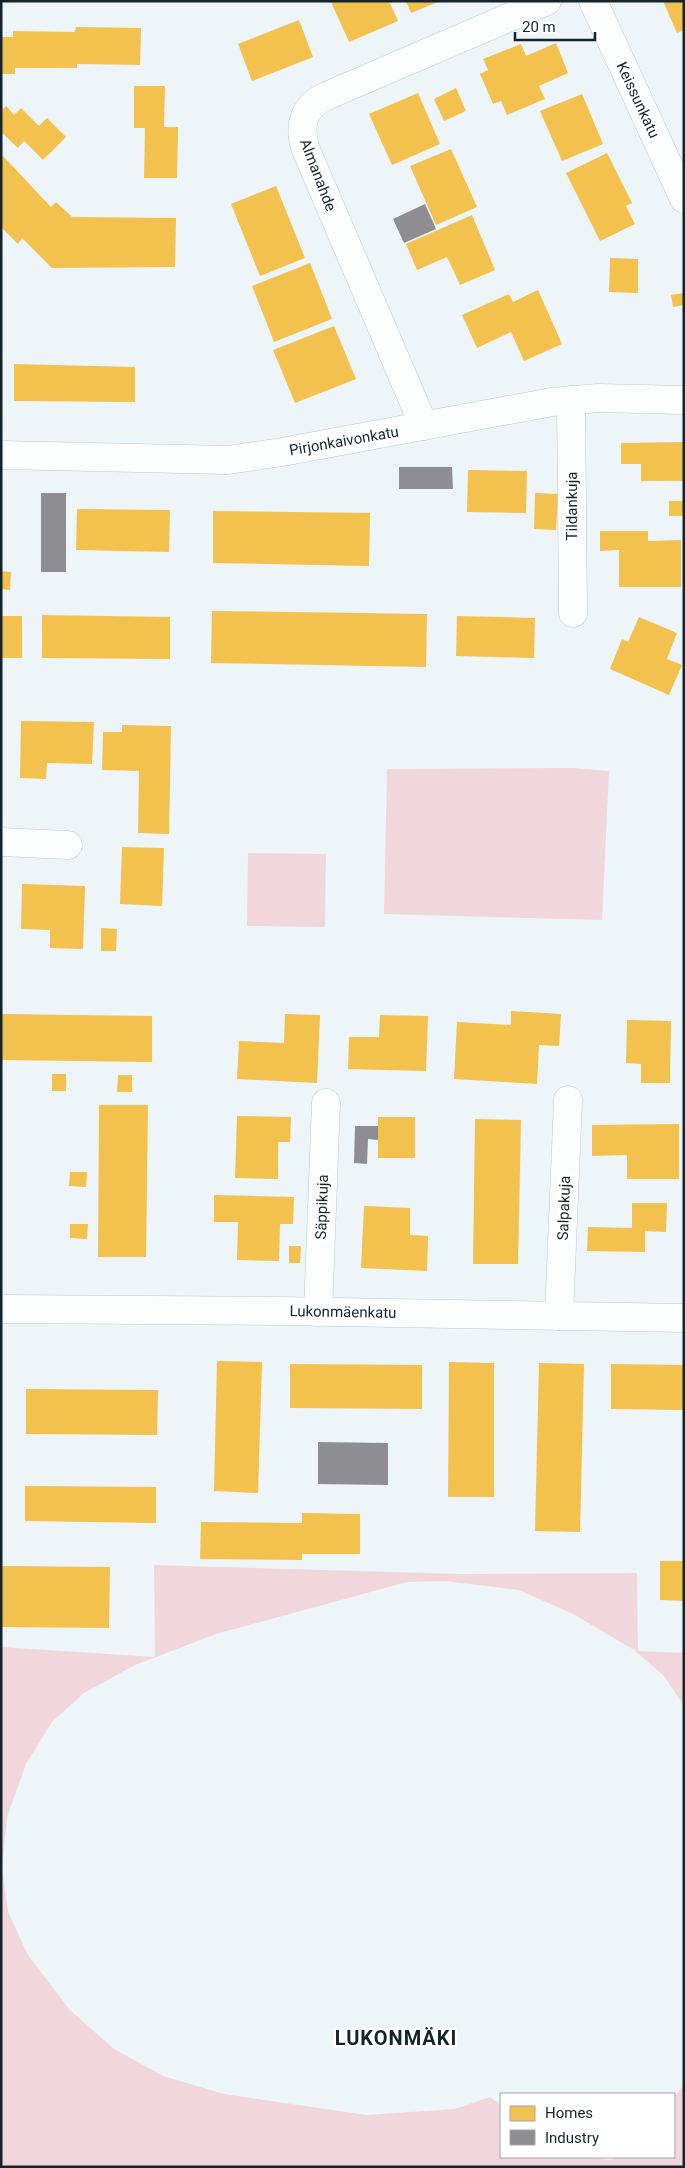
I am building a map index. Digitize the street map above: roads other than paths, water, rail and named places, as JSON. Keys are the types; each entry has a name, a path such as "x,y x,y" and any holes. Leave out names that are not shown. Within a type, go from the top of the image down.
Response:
{"street":[{"name":"Almanahde","path":"424,426 306,150 301,137 304,118 314,102 324,97 547,1"},
{"name":"Keissunkatu","path":"593,1 684,200"},
{"name":"Pirjonkaivonkatu","path":"1,455 228,460 571,400 598,398 684,400"},
{"name":"Tildankuja","path":"571,400 573,613"},
{"path":"1,842 68,845"},
{"name":"Salpakuja","path":"559,1316 568,1100"},
{"name":"Säppikuja","path":"318,1312 326,1103"},
{"name":"Lukonmäenkatu","path":"1,1309 684,1318"}],"district":[{"name":"LUKONMÄKI","path":"396,2038"}]}
